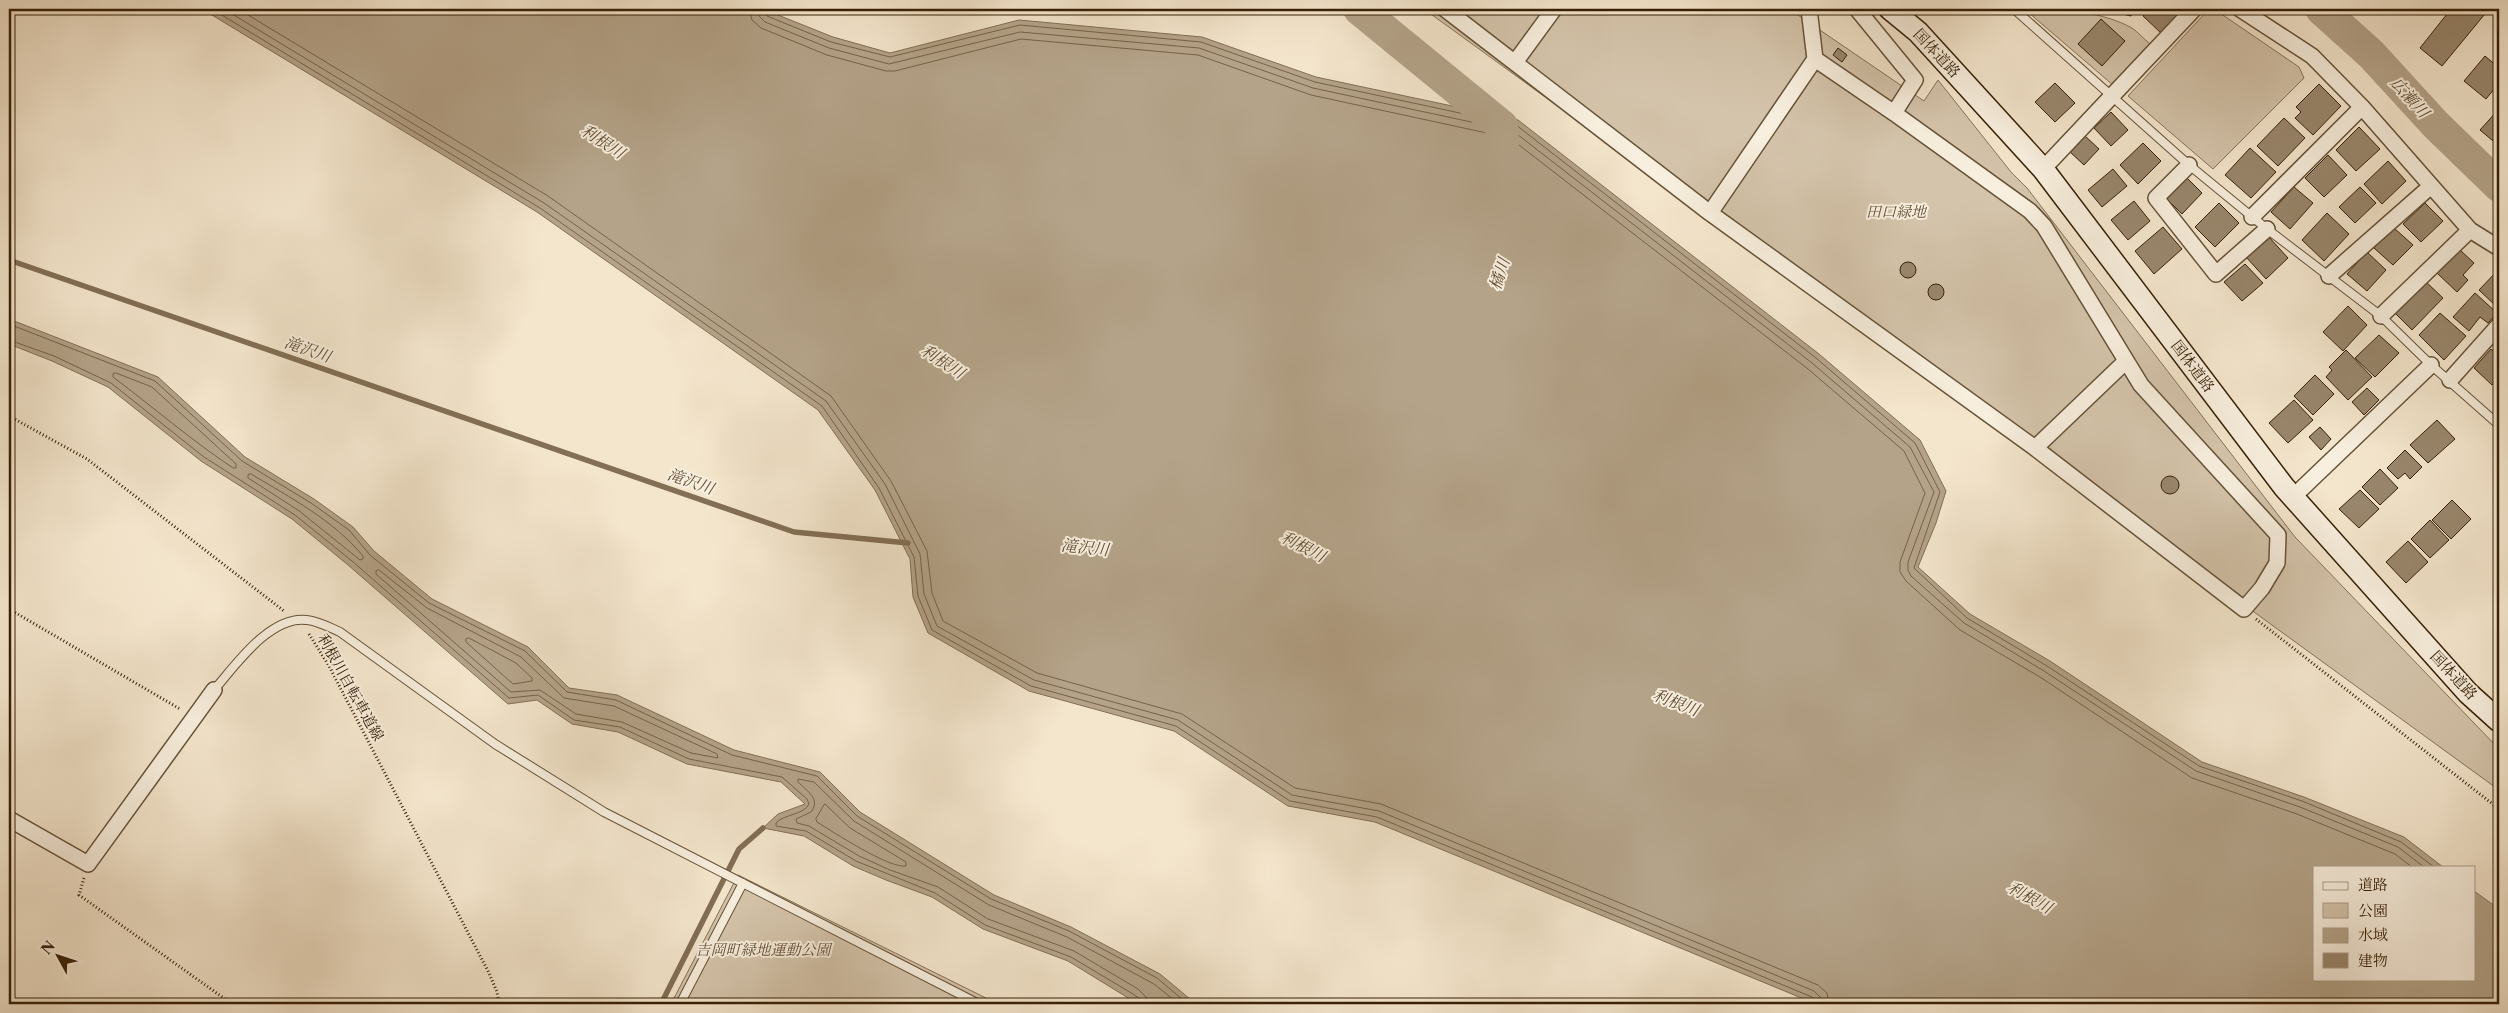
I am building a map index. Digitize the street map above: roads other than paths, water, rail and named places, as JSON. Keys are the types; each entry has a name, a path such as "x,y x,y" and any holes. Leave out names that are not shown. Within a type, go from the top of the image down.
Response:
{"street":[{"path":"1445,9 1516,61 1710,213 2035,448 2244,609 2262,588 2277,562 2278,535 2141,385 2044,226 2030,211 1894,113 1815,59"},
{"path":"1516,61 1554,9"},
{"path":"1710,213 1815,59 1808,9"},
{"path":"1857,9 1916,80 1894,113"},
{"name":"国体道路","path":"1890,9 1918,32 2043,169 2293,497 2468,692 2499,721"},
{"path":"2043,169 2194,9"},
{"path":"2240,9 2312,56 2362,107 2470,230 2499,248"},
{"path":"2252,216 2362,107"},
{"path":"2189,164 2156,198 2216,274 2267,229"},
{"path":"2329,276 2431,186"},
{"path":"2381,316 2470,230"},
{"path":"2450,380 2499,325"},
{"path":"2035,448 2126,362"},
{"path":"2293,497 2431,365"},
{"path":"9,819 88,864 196,718 214,690"}],"lane":[{"path":"2014,9 2189,164 2267,229 2381,316 2431,365 2499,425"},
{"path":"214,690 260,637 277,627 306,619 340,632 495,744 604,812 979,1004"},
{"path":"680,1004 743,883"}],"water":[{"name":"利根川","path":"202,9 763,9 833,37 890,53 1019,20 1202,37 1316,77 1518,120 1819,354 1920,440 1946,491 1936,523 1918,567 1970,614 2050,661 2202,762 2304,797 2404,837 2442,866 2313,866 2313,980 2476,980 2476,892 2499,909 2499,1004 1816,1004 1375,822 1288,806 1174,731 1029,691 928,633 913,597 910,559 875,490 818,410 537,212"},
{"path":"9,319 158,377 245,457 314,499 353,527 374,551 432,599 528,647 569,688 617,695 734,750 820,772 860,812 994,895 1071,927 1160,974 1196,1004 1138,1004 1068,961 983,929 932,897 853,866 804,836 763,828 778,814 805,804 781,782 687,764 618,732 572,724 537,700 508,704 292,519 201,461 108,387 52,361 9,344"}],"waterway":[{"name":"橘川","path":"1359,9 1502,126 1503,150"},
{"name":"広瀬川","path":"2321,9 2371,54 2436,125 2499,186"},
{"name":"滝沢川","path":"9,260 794,532 908,543"},
{"path":"661,1004 739,849 763,828"}],"park label":[{"name":"田口緑地","path":"1896,211"},
{"name":"吉岡町緑地運動公園","path":"763,949"}]}
